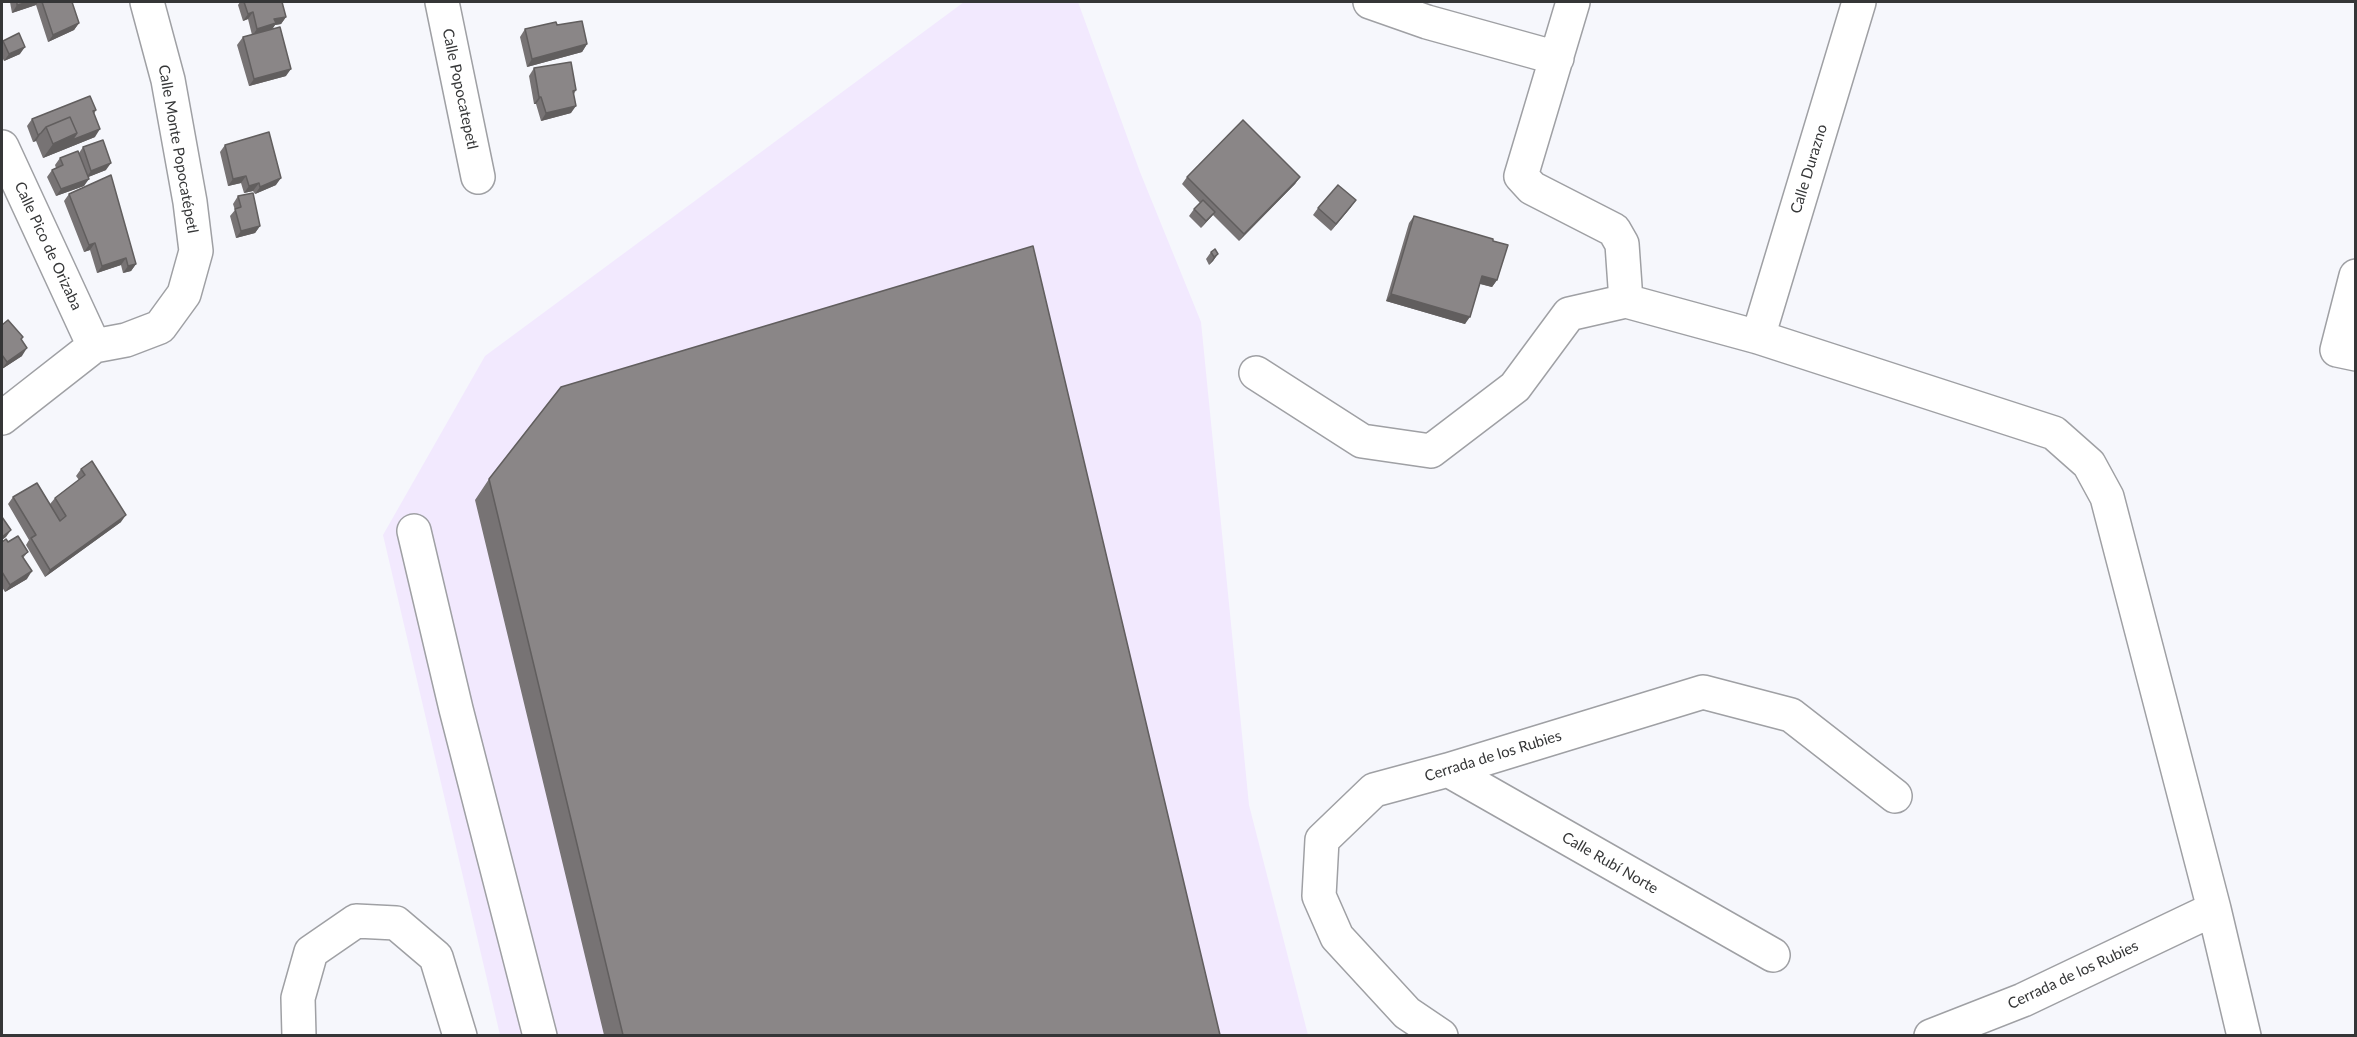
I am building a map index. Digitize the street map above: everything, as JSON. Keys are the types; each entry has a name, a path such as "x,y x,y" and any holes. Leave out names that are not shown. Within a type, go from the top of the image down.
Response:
{"street":[{"name":"Calle Monte Popocatépetl","path":"94,346 126,340 160,327 184,294 196,251 190,202 168,80 147,2"},
{"name":"Calle Popocatepetl","path":"442,2 478,177"},
{"path":"1370,2 1427,22 1557,58"},
{"path":"1574,2 1521,176 1532,188 1614,230 1622,244 1626,301"},
{"name":"Calle Durazno","path":"1758,337 1859,2"},
{"name":"Calle Pico de Orizaba","path":"2,147 94,346"},
{"path":"2346,352 2355,276"},
{"path":"1257,373 1362,441 1431,451 1515,387 1569,314 1626,301 1758,337 2054,433 2089,464 2107,497 2214,909 2244,1035"},
{"path":"2,418 94,346"},
{"path":"414,531 456,709 540,1035"},
{"name":"Cerrada de los Rubies","path":"1441,1035 1407,1013 1337,937 1319,896 1322,840 1374,790 1448,770 1703,692 1791,715 1895,796"},
{"name":"Calle Rubí Norte","path":"1448,770 1773,955"},
{"name":"Cerrada de los Rubies","path":"1931,1035 2023,1000 2214,909"},
{"path":"299,1035 298,998 311,952 356,921 396,923 436,957 460,1035"}],"shaded area":[{"path":"964,2 1078,2 1140,172 1201,322 1249,805 1308,1035 500,1035 383,535 485,356"}],"building":[{"path":"42,2 72,2 79,23 53,35"},
{"path":"244,2 282,2 286,17 274,19 276,23 257,29 253,12 248,14"},
{"path":"582,21 587,44 532,59 525,29 556,22 557,25"},
{"path":"280,27 291,69 254,79 243,37"},
{"path":"19,33 25,47 9,54 3,41"},
{"path":"571,62 576,90 573,91 576,106 546,113 541,97 539,97 534,68"},
{"path":"90,96 100,129 72,140 77,133 70,117 46,127 38,135 32,119"},
{"path":"70,117 77,133 53,144 46,127"},
{"path":"1243,120 1300,177 1244,234 1187,177"},
{"path":"269,132 281,178 260,187 259,183 249,186 246,176 233,179 225,145"},
{"path":"103,140 111,163 91,171 83,147"},
{"path":"78,151 89,179 61,189 52,170 63,165 60,158"},
{"path":"111,175 136,264 128,266 126,258 102,266 95,243 89,245 69,194"},
{"path":"1338,185 1356,200 1336,224 1318,208"},
{"path":"253,193 260,226 241,231 235,209 241,207 238,196"},
{"path":"1203,200 1215,212 1206,221 1194,209"},
{"path":"1414,216 1508,245 1497,280 1482,276 1470,317 1391,294"},
{"path":"1033,246 1220,1035 623,1035 489,479 561,387"},
{"path":"1215,249 1218,254 1214,257 1211,252"},
{"path":"8,320 23,337 21,339 27,348 7,362 2,355 2,325"},
{"path":"92,461 126,515 50,570 31,538 36,535 13,497 37,483 60,521 66,516 55,498 85,475 81,469"},
{"path":"2,517 11,530 2,537"},
{"path":"18,536 28,552 22,556 32,571 10,585 2,572 2,542 6,539 8,542"}]}
